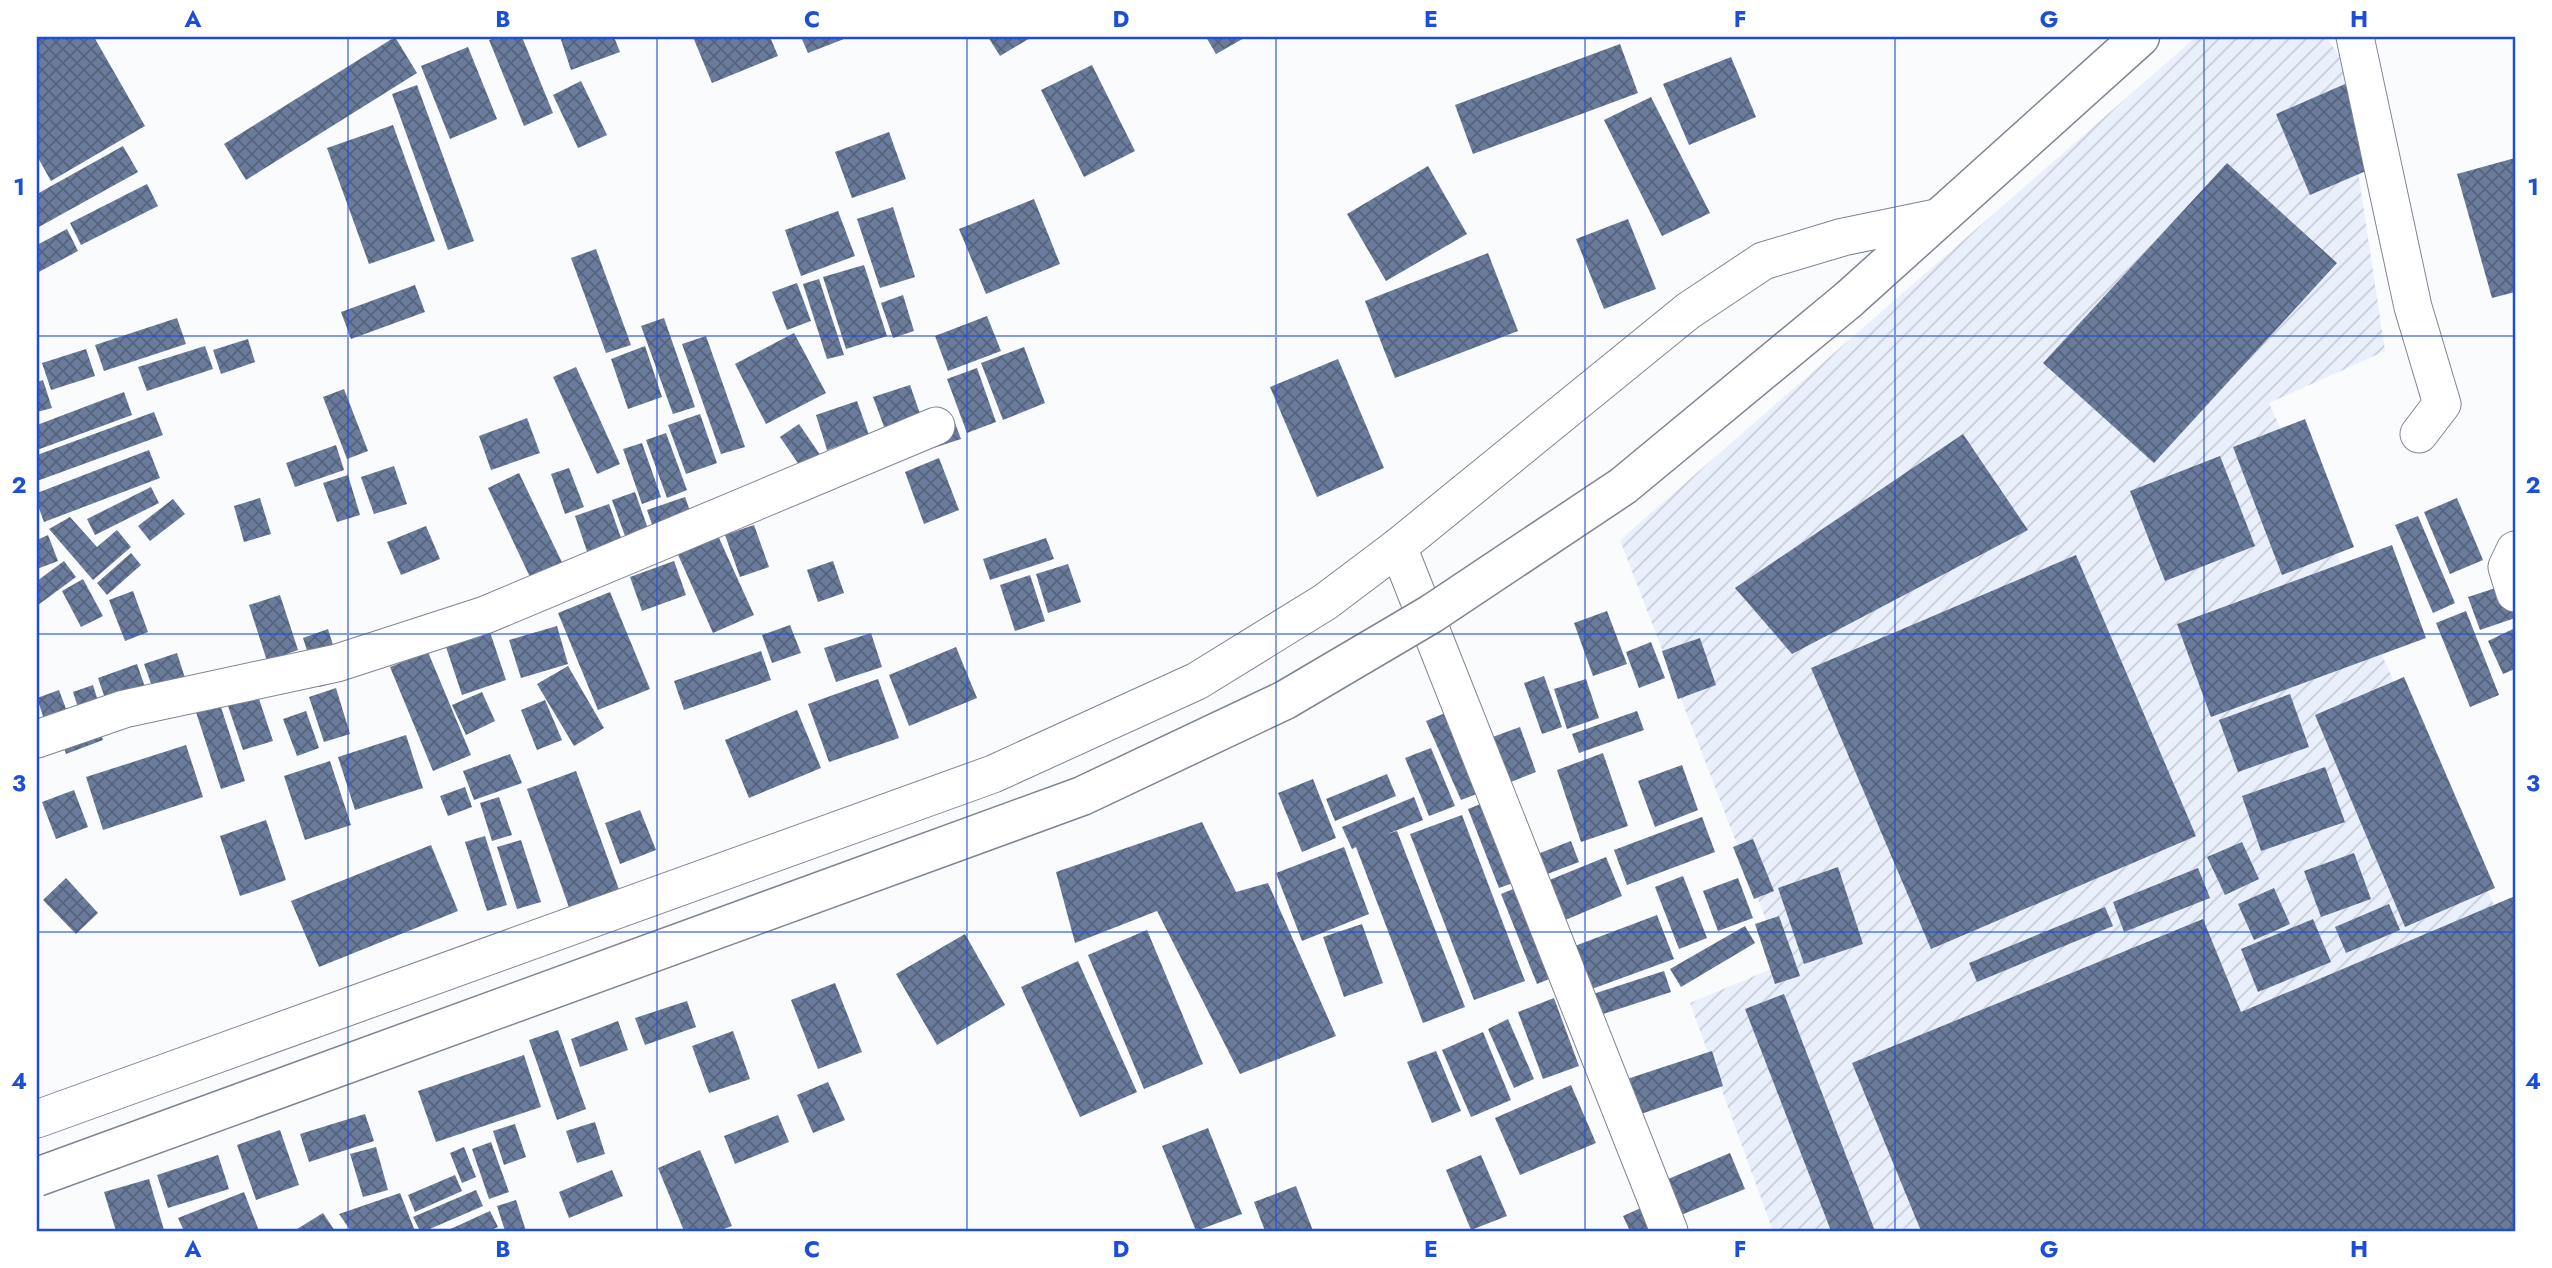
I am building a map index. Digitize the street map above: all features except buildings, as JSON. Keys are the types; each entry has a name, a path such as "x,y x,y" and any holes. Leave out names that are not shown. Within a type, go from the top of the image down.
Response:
{"main road":[{"path":"37,1177 1082,796 1285,700 1431,614 1623,486 1848,300 2140,37"}],"street":[{"path":"2355,37 2413,307 2442,404 2419,434"},
{"path":"37,1119 993,774 1197,681 1325,602 1398,547 1688,311 1763,261 1843,237 1940,217"},
{"path":"37,739 124,709 337,663 485,615 936,426"},
{"path":"1398,547 1669,1231"},
{"path":"2515,550 2507,567 2515,593"}],"shaded area":[{"path":"2196,37 2326,37 2341,58 2385,351 2269,403 2502,923 2515,918 2515,1231 1773,1231 1690,1003 1783,964 1620,540"}]}
